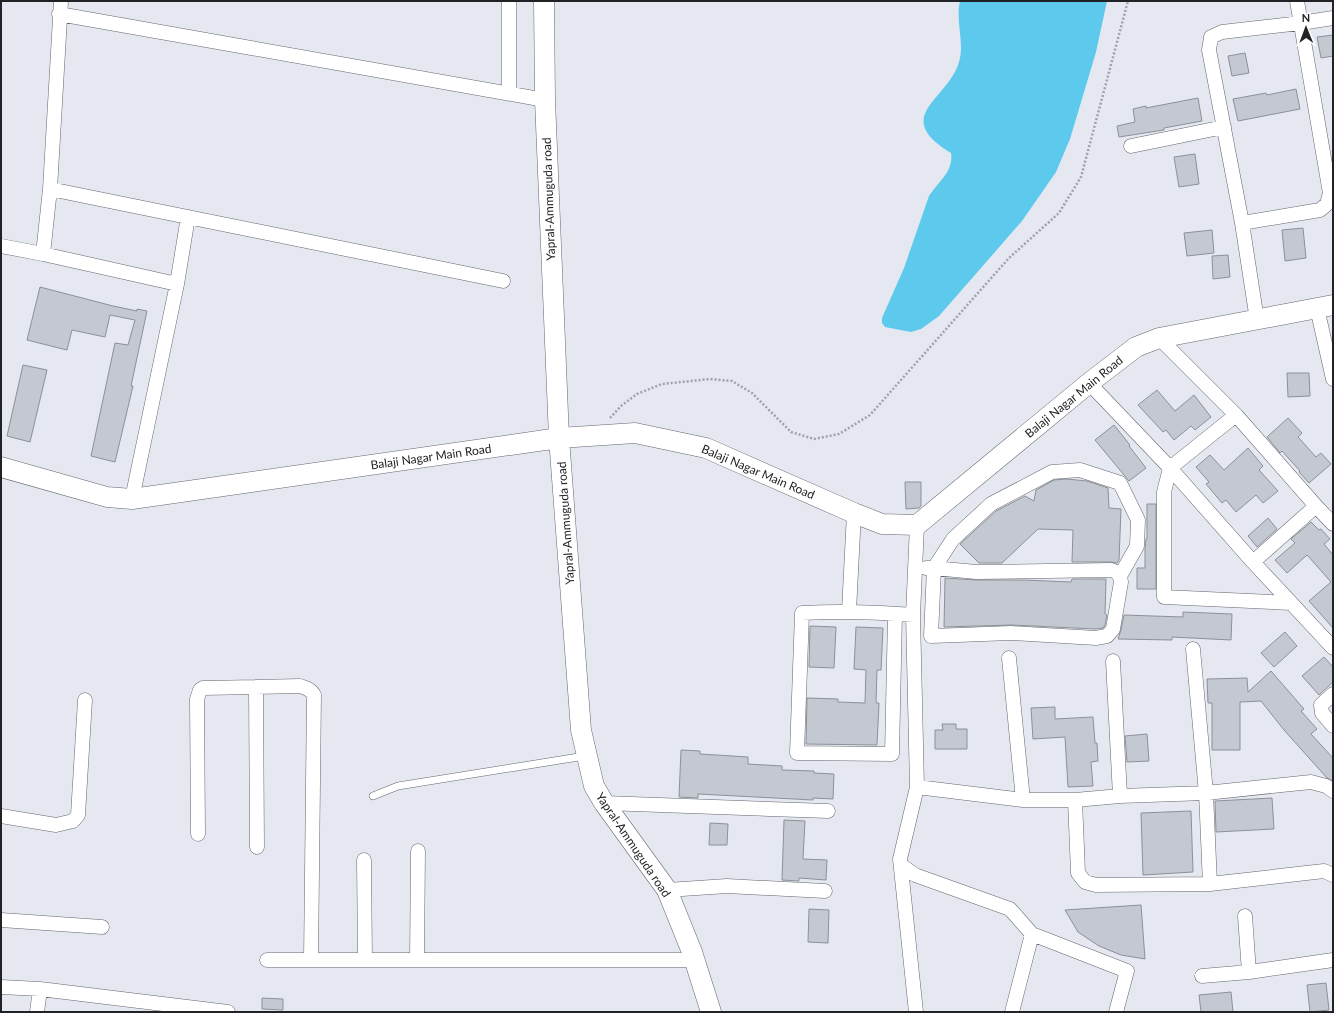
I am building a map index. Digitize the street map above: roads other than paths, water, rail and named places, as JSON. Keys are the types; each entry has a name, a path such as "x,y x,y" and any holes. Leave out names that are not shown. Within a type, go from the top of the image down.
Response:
{"street":[{"path":"509,1 509,92"},
{"name":"Yapral-Ammuguda road","path":"544,1 545,100 559,438 582,730 594,786 604,803 667,890 694,960 711,1012"},
{"path":"1242,223 1320,210 1327,204 1330,193 1297,1"},
{"path":"43,254 50,189 60,8 545,100"},
{"path":"1257,320 1242,223 1209,50 1211,37 1222,32 1333,18"},
{"path":"1131,146 1224,127"},
{"path":"50,189 503,281"},
{"path":"132,499 177,284 188,217"},
{"path":"1,246 177,284"},
{"path":"1325,306 1333,379"},
{"name":"Balaji Nagar Main Road","path":"1,467 107,497 132,499 559,438 635,433 706,448 882,524 916,526 1088,383 1136,348 1159,338 1325,306"},
{"path":"1159,338 1236,415 1333,524"},
{"path":"1088,383 1170,468 1253,562 1333,648"},
{"path":"1236,415 1170,468 1164,492 1164,597 1291,603"},
{"path":"916,568 934,568 976,572 1111,570 1120,576 1121,582 1113,629 1107,636 1096,638 1011,633 931,636 934,568 953,539 991,504 1052,472 1080,470 1120,483 1138,520 1137,546 1120,576"},
{"path":"1253,562 1316,506"},
{"path":"850,611 854,513"},
{"path":"916,526 916,568 913,615 917,787 900,859 916,1012"},
{"path":"895,614 892,754 797,753 802,613 850,611 913,615"},
{"path":"1193,649 1206,793 1210,884"},
{"path":"1009,658 1023,800"},
{"path":"1113,661 1120,796"},
{"path":"198,834 198,694 200,690 203,688 300,686 308,688 314,695 311,960"},
{"path":"256,687 257,847"},
{"path":"1333,694 1321,705 1322,713 1333,726"},
{"path":"1,816 56,825 73,821 78,814 85,700"},
{"path":"917,787 1023,800 1075,800 1120,796 1206,793 1311,782 1326,786 1333,791"},
{"path":"1075,800 1078,873 1085,882 1096,885 1210,884 1324,871 1333,875"},
{"path":"604,803 828,811"},
{"path":"417,960 418,851"},
{"path":"364,860 365,960"},
{"path":"901,865 915,875 1010,909 1032,934 1127,971 1116,1012"},
{"path":"667,890 727,886 825,891"},
{"path":"1245,916 1249,972"},
{"path":"1,920 102,927"},
{"path":"1012,1012 1032,934"},
{"path":"267,960 694,960"},
{"path":"1202,976 1249,972 1333,960"},
{"path":"1,987 40,989 129,1006 222,1012"},
{"path":"37,1012 40,989"}],"lane":[{"path":"373,796 398,786 587,756"}],"water":[{"path":"960,1 1107,1 1096,52 1070,139 1056,172 1022,221 939,316 921,329 911,332 885,327 882,323 882,318 904,268 929,196 948,171 950,165 951,153 933,140 925,129 924,118 928,108 945,87 959,62 961,55 959,16"}]}
